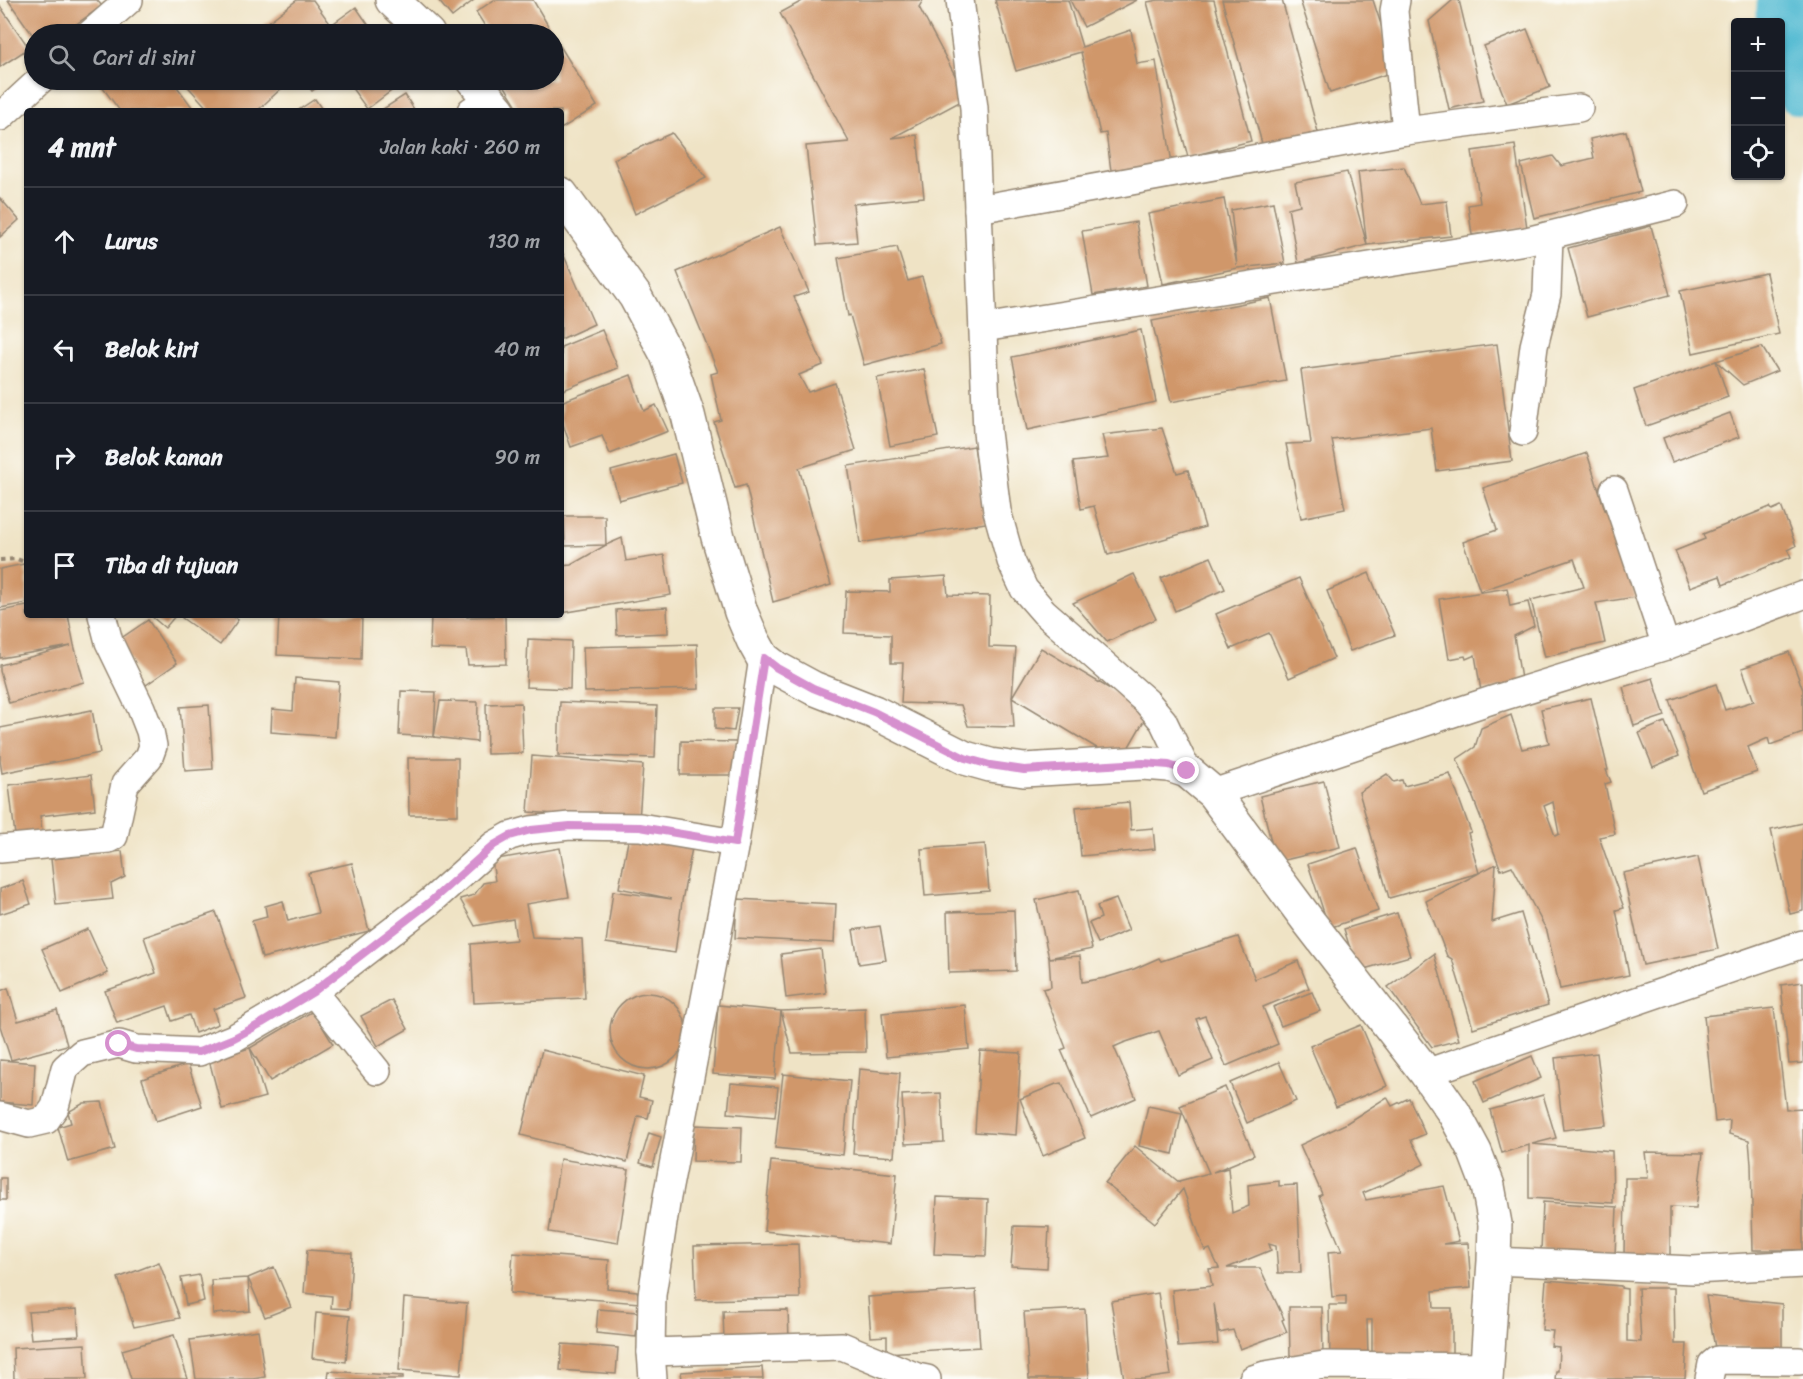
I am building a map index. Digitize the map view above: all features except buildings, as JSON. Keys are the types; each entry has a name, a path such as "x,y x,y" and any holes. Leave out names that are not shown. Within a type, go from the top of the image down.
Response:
{"street":[{"path":"101,24 129,0"},
{"path":"392,0 417,24"},
{"path":"960,0 974,108 987,432 997,511 1011,561 1024,588 1044,612 1148,702 1163,721 1187,771"},
{"path":"1396,0 1394,11 1406,131"},
{"path":"0,117 29,90"},
{"path":"978,209 1406,131 1579,108"},
{"path":"564,198 635,296 667,355 688,415 718,537 737,601 753,640 764,658 813,688 874,712 974,761 1024,770 1143,763 1169,765 1187,771 1213,793 1454,1113 1475,1152 1488,1186 1495,1224 1486,1373 1324,1365 1253,1379"},
{"path":"983,328 1526,241 1675,204"},
{"path":"1523,432 1534,346 1547,294 1549,236"},
{"path":"1614,490 1666,646"},
{"path":"1213,793 1492,700 1666,646 1803,595"},
{"path":"0,849 109,839 114,836 125,784 149,757 153,746 141,708 108,642 103,618"},
{"path":"653,1379 652,1295 667,1197 735,843 764,658"},
{"path":"0,1116 29,1124 46,1120 55,1107 65,1068 82,1053 119,1044 136,1049 199,1052 234,1038 313,992 430,902 494,845 510,836 531,830 570,826 640,827 735,843"},
{"path":"1426,1074 1803,944"},
{"path":"313,992 377,1071"},
{"path":"1494,1261 1693,1270 1803,1264"},
{"path":"651,1352 842,1346 927,1379"},
{"path":"1709,1379 1712,1364 1717,1360 1799,1361"}],"path":[{"path":"0,560 17,559 24,562"}],"waterway":[{"path":"1788,0 1787,16 1803,85"}],"route":[{"path":"119,1044 136,1049 199,1052 234,1038 313,992 430,902 494,845 510,836 531,830 570,826 640,827 735,843 764,658 813,688 874,712 965,758 990,765 1024,770 1143,763 1169,765 1187,771"}]}
